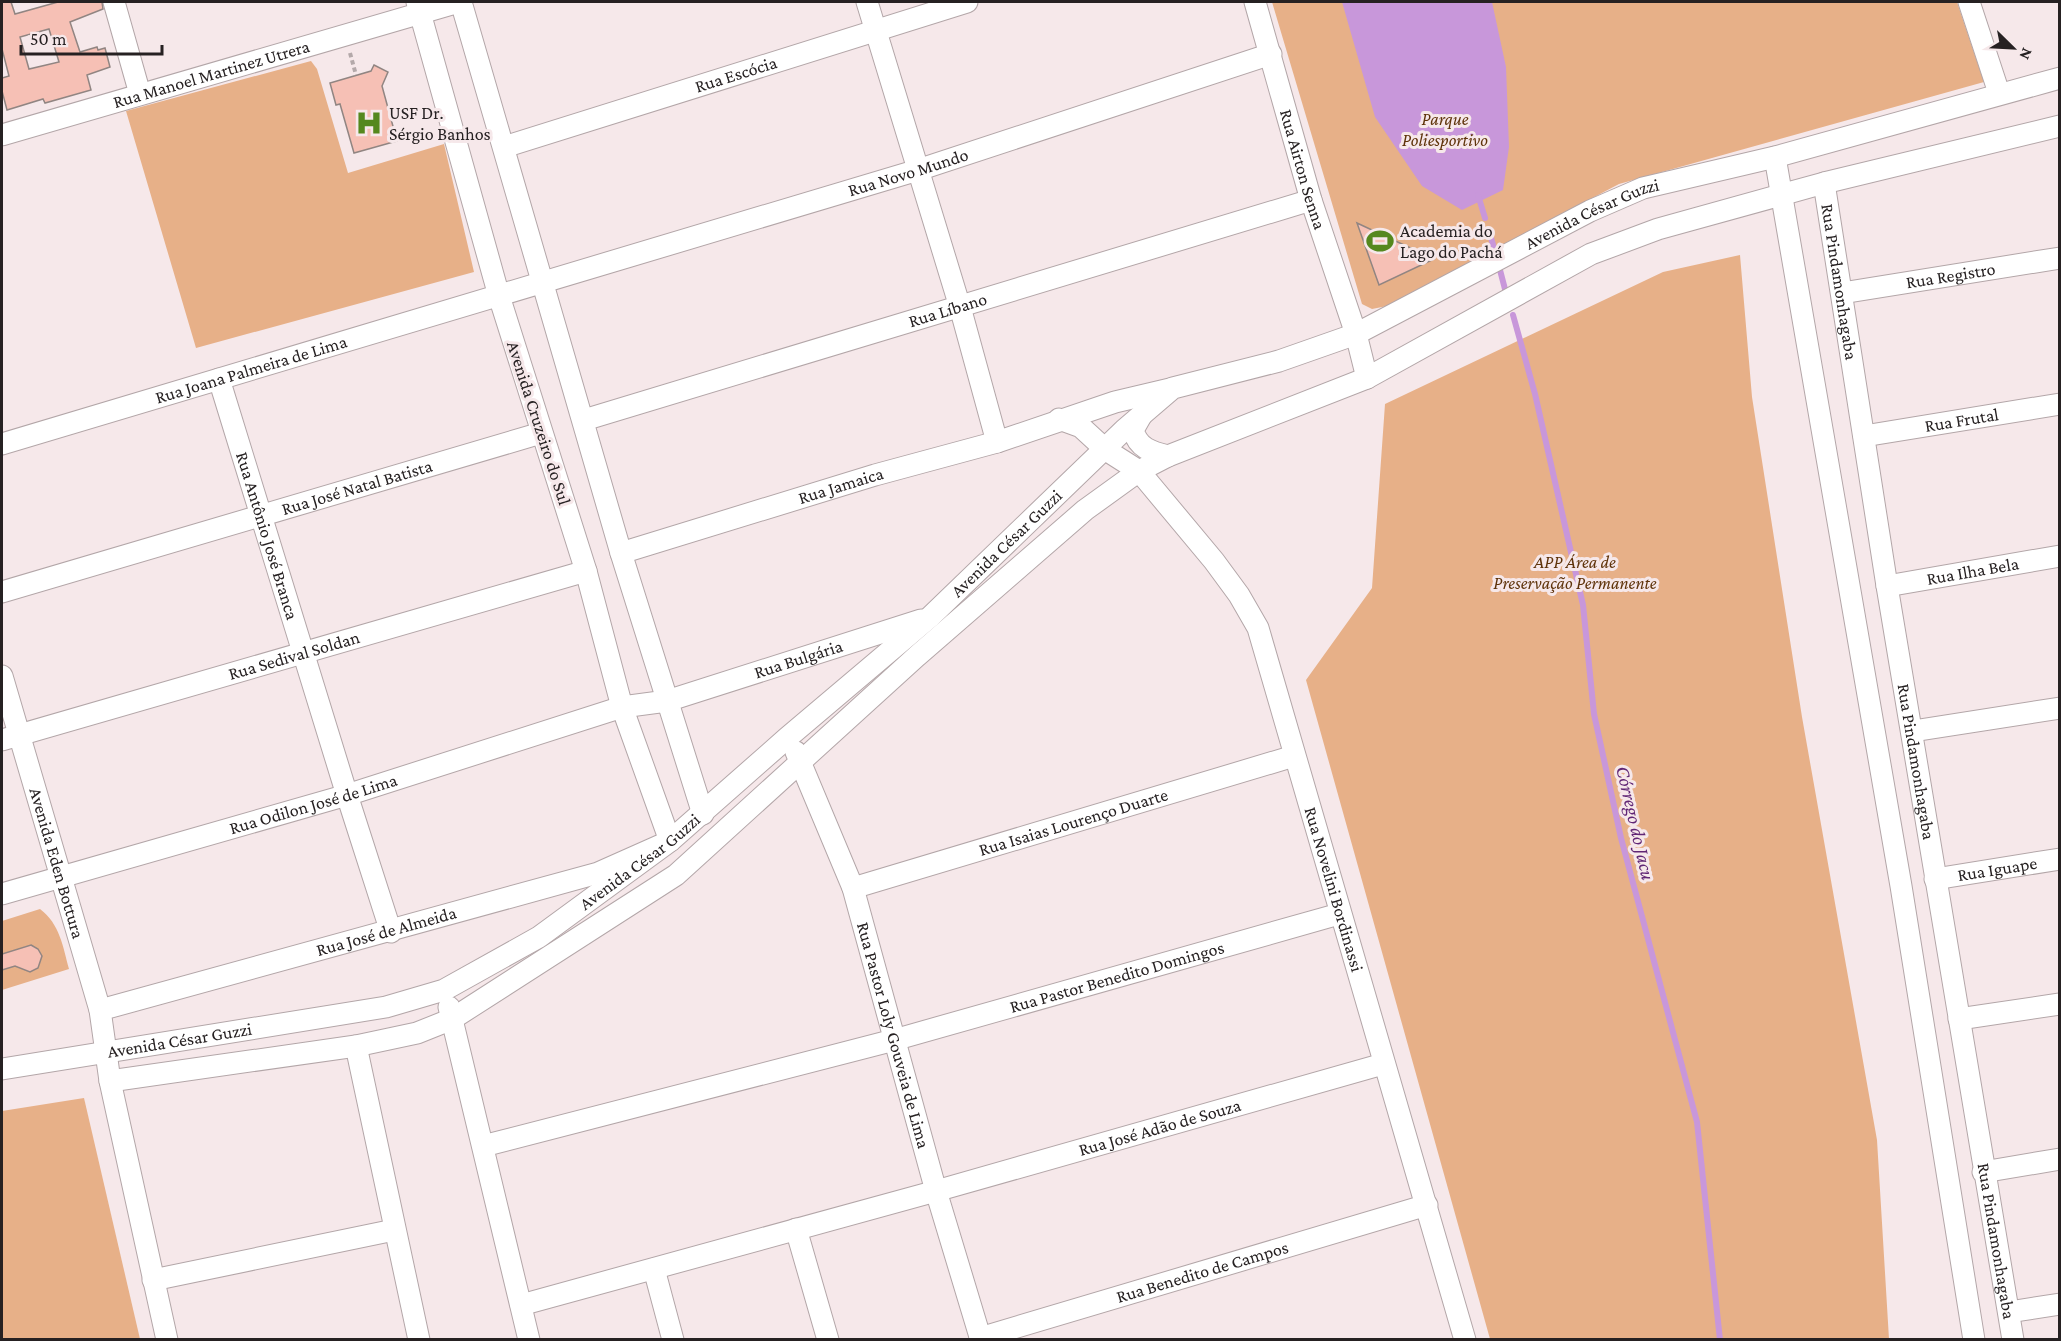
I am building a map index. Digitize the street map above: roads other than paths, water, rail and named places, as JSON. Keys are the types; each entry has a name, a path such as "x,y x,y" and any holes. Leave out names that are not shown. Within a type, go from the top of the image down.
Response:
{"street":[{"path":"114,2 140,94"},
{"path":"460,2 544,282 621,553 703,814"},
{"name":"Rua Manoel Martinez Utrera","path":"2,135 419,7 460,2"},
{"path":"867,2 960,307 997,442"},
{"name":"Rua Escócia","path":"504,147 967,2"},
{"name":"Rua Airton Senna","path":"1255,2 1311,200 1356,334 1367,378"},
{"path":"1969,2 1999,93"},
{"name":"Avenida Cruzeiro do Sul","path":"419,7 499,296 586,571 622,707 670,841"},
{"name":"Rua Novo Mundo","path":"499,296 918,170 1271,54"},
{"name":"Avenida César Guzzi","path":"2,1069 105,1050 386,1007 444,990 539,937 670,841 703,814 787,738 930,617 1173,388 1279,361 1356,334 1510,252 1643,188 1775,157 1999,93 2060,78"},
{"name":"Avenida César Guzzi","path":"110,1081 356,1046 417,1033 452,1019 676,875 916,656 1085,510 1139,471 1168,456 1367,378 1591,254 1658,229 1824,183 2060,126"},
{"path":"1775,157 1902,886 1974,1340"},
{"name":"Rua Pindamonhagaba","path":"1824,183 1887,586 1913,732 1983,1172 2013,1340"},
{"name":"Rua Líbano","path":"584,420 1311,200"},
{"name":"Rua Registro","path":"1842,293 2060,258"},
{"name":"Rua Joana Palmeira de Lima","path":"2,444 499,296"},
{"name":"Rua Antônio José Branca","path":"219,379 347,795 392,932"},
{"name":"Rua Jamaica","path":"621,553 875,475 997,442 1059,419 1173,388"},
{"name":"Rua Frutal","path":"1864,436 2060,404"},
{"path":"1141,416 1133,430 1136,441 1150,452 1168,456"},
{"path":"1059,419 1081,427 1106,450"},
{"name":"Rua José Natal Batista","path":"2,592 541,433"},
{"name":"Rua Novelini Bordinassi","path":"1106,450 1139,471 1214,561 1239,595 1258,628 1339,914 1427,1205 1465,1340"},
{"name":"Rua Ilha Bela","path":"1887,586 2060,556"},
{"name":"Rua Sedival Soldan","path":"10,738 586,571"},
{"name":"Rua Bulgária","path":"622,707 667,701 930,617"},
{"name":"Avenida Eden Bottura","path":"2,676 10,738 60,877 100,1010 110,1081 167,1340"},
{"name":"Rua Odilon José de Lima","path":"2,894 347,795 622,707"},
{"path":"1913,732 2060,708"},
{"name":"Rua Pastor Loly Gouveia de Lima","path":"787,738 802,761 853,888 936,1191 981,1339"},
{"name":"Rua Isaias Lourenço Duarte","path":"853,888 1294,756"},
{"name":"Rua José de Almeida","path":"100,1010 392,932 598,873 670,841"},
{"name":"Rua Iguape","path":"1935,879 2060,859"},
{"name":"Rua Pastor Benedito Domingos","path":"483,1146 894,1040 1339,914"},
{"path":"444,990 529,1340"},
{"path":"1959,1019 2060,1004"},
{"path":"356,1046 419,1340"},
{"name":"Rua José Adão de Souza","path":"521,1305 936,1191 1383,1064"},
{"path":"1983,1172 2060,1159"},
{"name":"Rua Benedito de Campos","path":"981,1339 1427,1205"},
{"path":"796,1229 828,1340"},
{"path":"153,1280 394,1230"},
{"path":"654,1269 673,1340"},
{"path":"2009,1312 2060,1304"}],"waterway":[{"name":"Córrego do Jacu","path":"1478,195 1485,218"},
{"name":"Córrego do Jacu","path":"1489,231 1494,248"},
{"name":"Córrego do Jacu","path":"1500,270 1506,293"},
{"name":"Córrego do Jacu","path":"1513,315 1535,394 1583,605 1594,714 1621,838 1697,1122 1720,1340"}],"place":[{"name":"USF Dr. Sérgio Banhos","path":"369,123"},
{"name":"Academia do Lago do Pachá","path":"1380,241"}],"park label":[{"name":"Parque Poliesportivo","path":"1445,129"},
{"name":"APP Área de Preservação Permanente","path":"1575,572"}]}
